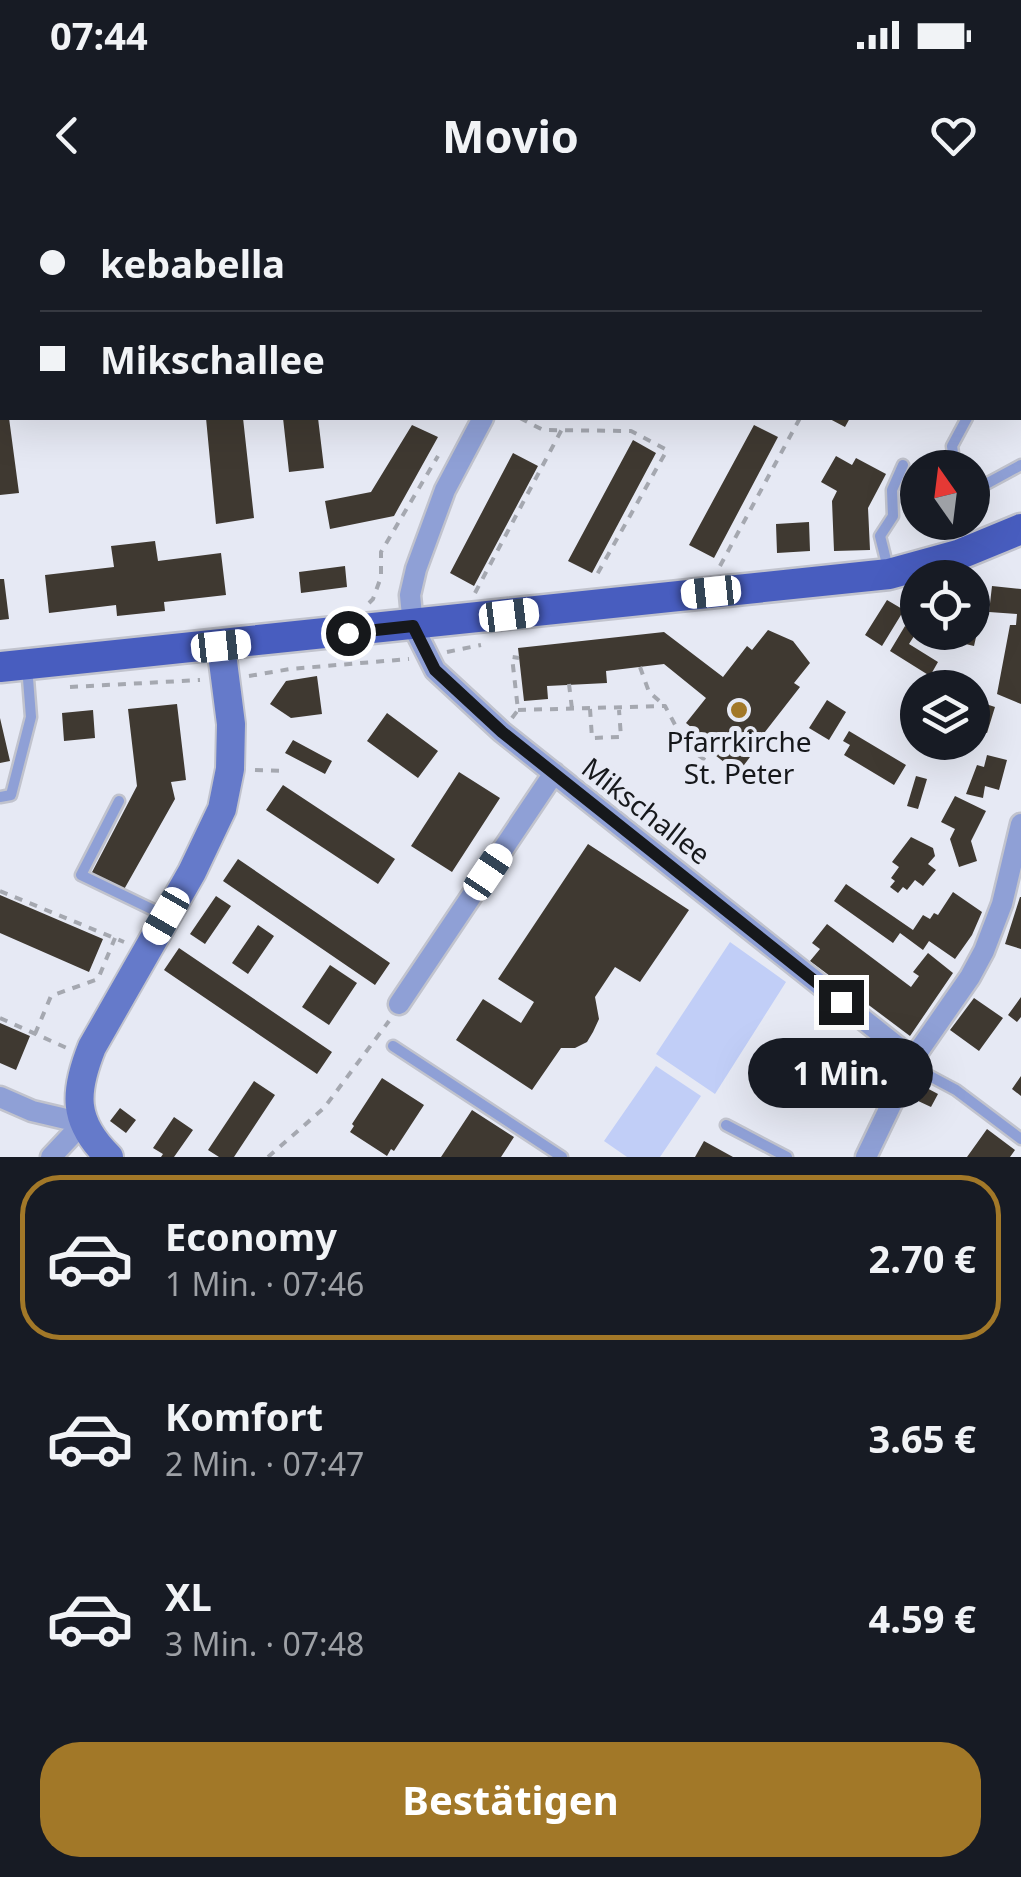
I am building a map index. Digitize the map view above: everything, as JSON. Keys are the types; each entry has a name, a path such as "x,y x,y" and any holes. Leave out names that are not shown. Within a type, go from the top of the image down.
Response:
{"main road":[{"path":"19,674 221,646 889,574 958,555 1021,530"},
{"path":"109,1157 95,1144 83,1123 79,1078 222,810 230,769 231,724 221,646"}],"street":[{"path":"413,626 410,595 416,569 445,490 482,420"},
{"name":"Mikschallee","path":"413,626 435,670 502,732 911,1062"},
{"path":"399,1004 554,774"},
{"path":"866,1157 911,1062 984,951 1002,904 1021,824"},
{"path":"0,1097 32,1111 83,1123"},
{"path":"51,1157 83,1123"}],"lane":[{"path":"952,450 966,420"},
{"path":"990,482 1021,466"},
{"path":"889,574 880,536 893,516 892,490 900,471"},
{"path":"0,797 11,795 32,717 19,674"},
{"path":"119,801 82,875 166,916"},
{"path":"393,1046 562,1157"},
{"path":"911,1062 1021,1138"},
{"path":"726,1125 787,1157"}],"path":[{"path":"524,420 543,430 631,432 667,450 592,584"},
{"path":"718,570 799,420"},
{"path":"472,597 562,429"},
{"path":"374,599 381,576 382,552 446,442"},
{"path":"448,652 481,645"},
{"path":"510,722 518,710 512,657 519,658"},
{"path":"261,675 411,659"},
{"path":"640,667 649,692 665,706 687,748 705,760"},
{"path":"19,674 196,680"},
{"path":"570,684 572,709"},
{"path":"518,710 665,706"},
{"path":"590,709 592,738 621,737 620,709"},
{"path":"230,769 285,771"},
{"path":"0,891 146,951"},
{"path":"35,1034 52,996 98,980 115,938"},
{"path":"268,1157 324,1108 399,1004"},
{"path":"0,1018 88,1057"}],"shaded area":[{"path":"730,942 786,982 715,1094 656,1054"},
{"path":"656,1066 701,1096 660,1157 627,1157 604,1141"}],"building":[{"path":"0,420 9,420 19,493 0,495"},
{"path":"206,420 243,420 254,518 216,524"},
{"path":"283,420 318,420 324,468 289,472"},
{"path":"412,425 438,437 394,516 330,529 325,501 371,492"},
{"path":"754,425 778,437 714,558 689,545"},
{"path":"633,440 656,453 592,573 568,561"},
{"path":"513,453 538,466 474,586 450,573"},
{"path":"836,456 852,465 856,458 886,474 868,508 870,550 834,551 832,501 837,491 821,482"},
{"path":"809,522 810,551 777,553 776,524"},
{"path":"155,541 158,561 221,553 226,595 164,602 165,611 117,616 116,605 49,613 45,575 114,567 111,546"},
{"path":"345,566 347,587 301,593 299,572"},
{"path":"0,579 4,579 9,619 0,620"},
{"path":"992,586 1021,589 1021,704 997,694 1010,625 1016,625 1017,614 990,612"},
{"path":"887,600 900,608 900,617 882,646 865,635"},
{"path":"768,630 793,641 810,663 794,683 800,687 747,755 750,757 738,773 697,741 701,735 686,723 706,698 664,664 606,671 607,683 547,686 548,699 524,701 518,648 664,632 723,677 747,646 752,650"},
{"path":"900,634 900,650 919,650 938,662 933,670 920,670 890,651"},
{"path":"317,676 322,714 291,718 270,704 286,681"},
{"path":"827,700 846,712 829,740 809,728"},
{"path":"177,704 186,780 171,782 175,799 122,893 90,876 137,786 128,709"},
{"path":"93,710 95,738 64,741 62,713"},
{"path":"387,713 438,751 418,778 367,741"},
{"path":"0,718 10,761 0,763"},
{"path":"849,731 906,765 894,785 844,755 850,745 843,741"},
{"path":"293,740 332,761 325,774 285,753"},
{"path":"990,756 1007,760 999,790 985,786 983,798 966,794 977,765 984,767"},
{"path":"459,772 500,798 452,872 411,846"},
{"path":"916,776 927,779 918,809 907,806"},
{"path":"283,785 395,859 378,884 266,810"},
{"path":"955,796 986,811 971,841 977,861 959,867 950,839 955,829 941,822"},
{"path":"911,837 933,848 935,856 928,864 936,870 923,886 915,880 907,890 903,887 898,893 890,887 899,867 892,862"},
{"path":"588,844 689,910 640,982 615,967 595,997 599,1019 587,1042 575,1048 561,1048 532,1090 456,1040 483,999 521,1023 534,1002 498,979"},
{"path":"238,859 390,963 375,985 223,881"},
{"path":"846,884 913,930 923,915 930,919 934,913 938,915 953,892 982,912 955,959 929,941 923,950 900,933 893,943 834,901"},
{"path":"0,895 103,939 89,972 0,933"},
{"path":"216,896 231,906 205,944 190,934"},
{"path":"1021,897 1021,949 1005,944"},
{"path":"827,924 911,987 919,976 913,972 928,953 953,973 910,1036 810,961 820,949 812,943"},
{"path":"258,925 274,936 248,974 232,963"},
{"path":"179,948 332,1052 317,1074 164,970"},
{"path":"330,965 357,983 329,1025 302,1007"},
{"path":"1021,997 1021,1017 1017,1022 1008,1015"},
{"path":"974,998 1003,1018 979,1051 950,1030"},
{"path":"0,1023 30,1036 16,1070 0,1063"},
{"path":"1021,1076 1021,1096 1012,1089"},
{"path":"382,1078 424,1105 387,1156 350,1132"},
{"path":"254,1081 275,1095 234,1157 219,1157 208,1150"},
{"path":"923,1086 938,1094 931,1107 916,1100"},
{"path":"120,1108 136,1120 126,1133 110,1121"},
{"path":"472,1110 514,1137 501,1157 441,1157"},
{"path":"174,1117 193,1130 174,1157 161,1157 163,1154 153,1148"},
{"path":"987,1129 1015,1150 1010,1157 967,1157"},
{"path":"704,1141 733,1157 695,1157"}],"place":[{"name":"Pfarrkirche St. Peter","path":"739,710"}],"route":[{"path":"348,633 413,626 435,670 502,732 841,1002"}]}
